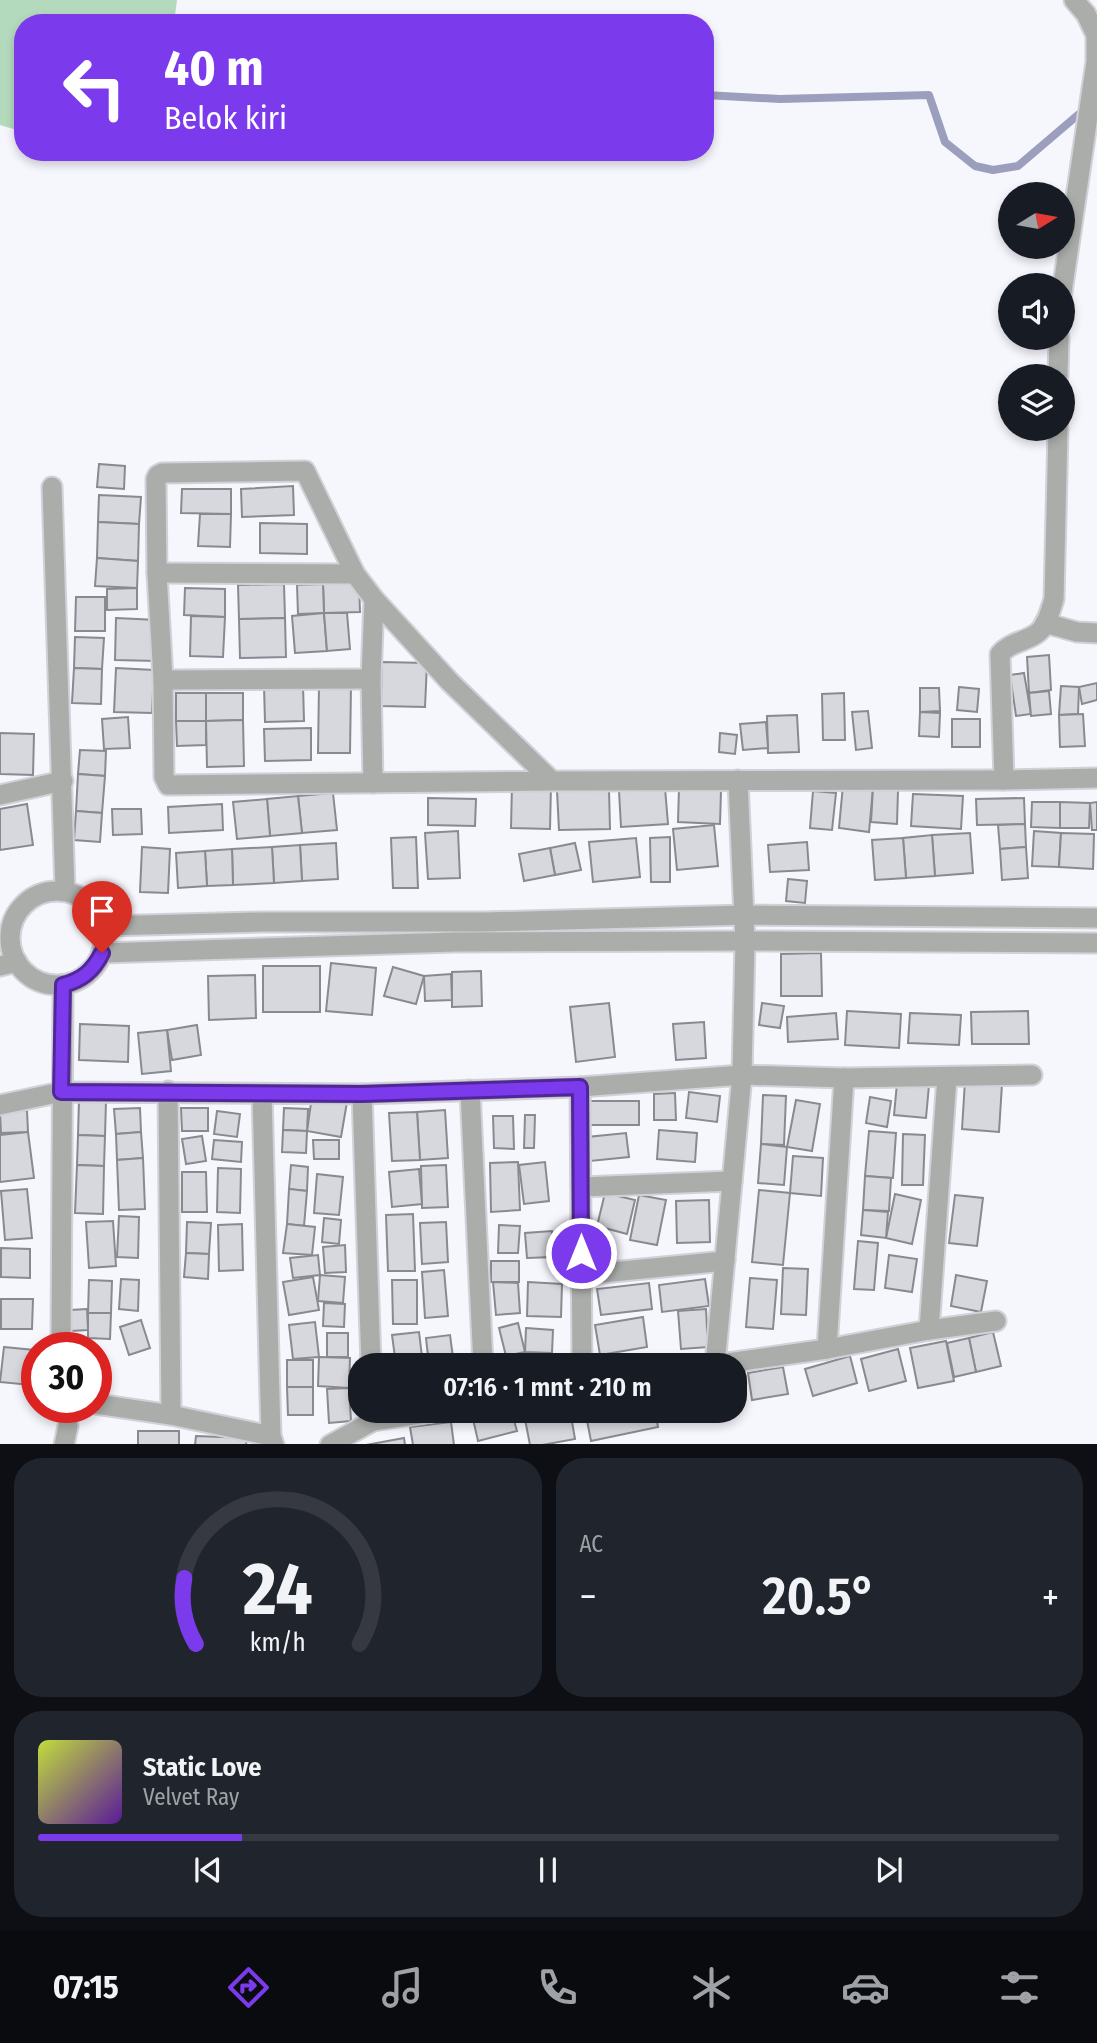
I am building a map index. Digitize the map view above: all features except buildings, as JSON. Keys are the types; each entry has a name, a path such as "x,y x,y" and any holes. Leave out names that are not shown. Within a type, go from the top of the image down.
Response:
{"street":[{"path":"1064,273 1096,76 1097,34 1074,0"},
{"path":"1004,780 1000,654 1037,633 1045,623 1054,598 1058,441"},
{"path":"552,781 450,682 374,599 355,574 305,471 158,475 157,573 163,680 163,777 168,785 1097,778"},
{"path":"52,487 65,891"},
{"path":"157,573 355,574"},
{"path":"373,783 374,599"},
{"path":"1045,623 1077,632 1097,633"},
{"path":"163,680 372,679"},
{"path":"0,795 63,780"},
{"path":"715,1353 742,1075 745,940 738,780"},
{"path":"65,891 78,895 98,914 103,926 102,953 96,965 76,982 49,985 9,964 12,950 5,938 18,911 28,901 39,894 65,891"},
{"path":"103,926 261,922 486,922 744,915 1097,918"},
{"path":"102,953 456,942 745,940 1097,943"},
{"path":"61,1332 63,985"},
{"path":"0,1105 61,1092 362,1094 580,1087 742,1075 844,1078 1032,1075"},
{"path":"929,1330 947,1077"},
{"path":"827,1349 844,1078"},
{"path":"580,1087 582,1353"},
{"path":"470,1090 481,1353"},
{"path":"168,1091 171,1415"},
{"path":"112,1406 171,1415 272,1440 262,1094"},
{"path":"362,1094 371,1353"},
{"path":"581,1187 732,1181"},
{"path":"581,1275 725,1261"},
{"path":"747,1360 996,1321"},
{"path":"330,1444 362,1423"}],"green space":[{"path":"0,0 177,0 175,14 14,14 14,129 0,125"}],"waterway":[{"path":"714,95 780,99 929,95 945,142 975,166 993,170 1018,166 1079,114 1088,116"}],"route":[{"path":"102,953 87,975 76,982 63,985 61,1092 362,1094 580,1087 581,1253"}]}
